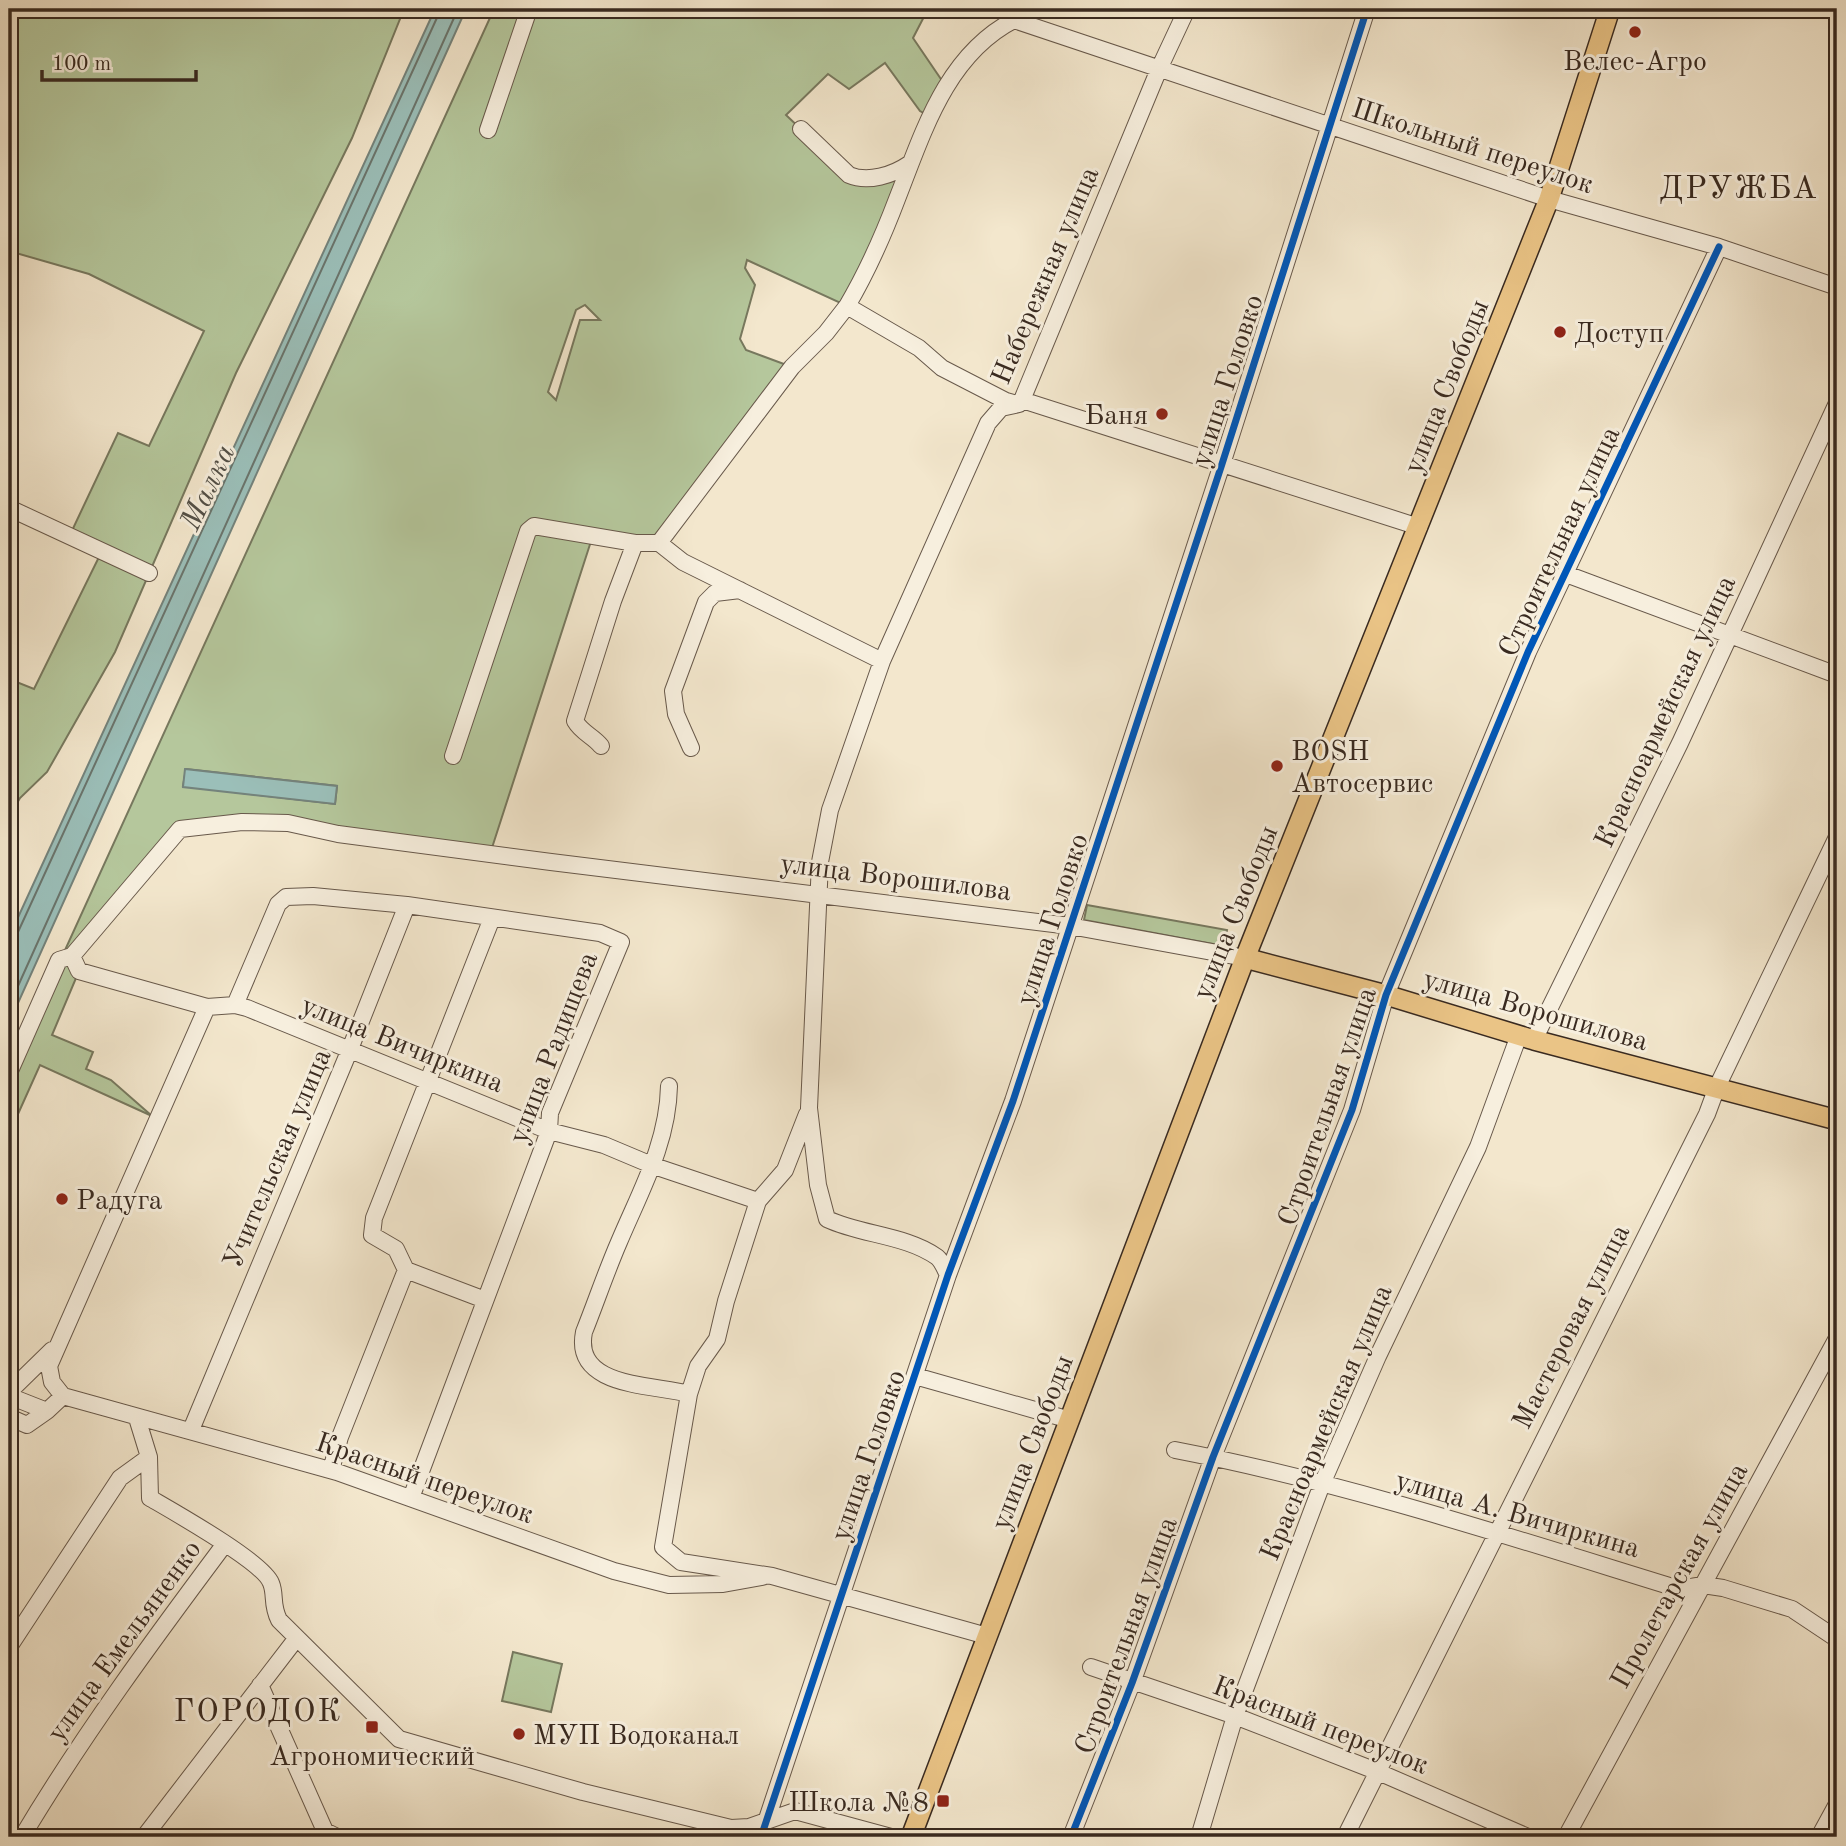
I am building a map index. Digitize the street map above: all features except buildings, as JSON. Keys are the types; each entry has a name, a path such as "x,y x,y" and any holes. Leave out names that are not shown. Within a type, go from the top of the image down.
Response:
{"main road":[{"name":"улица Свободы","path":"911,1837 1245,958 1549,200 1610,9"},
{"name":"улица Ворошилова","path":"1245,958 1386,995 1527,1038 1837,1120"}],"street":[{"path":"488,130 528,9"},
{"name":"Набережная улица","path":"948,1275 940,1258 921,1248 844,1227 827,1219 818,1185 809,1108 820,862 830,810 883,661 988,423 1001,408 1021,402 1159,69 1187,9"},
{"name":"улица Головко","path":"764,1830 948,1275 1013,1101 1222,464 1367,9"},
{"path":"659,542 792,367 826,333 847,306 865,274 929,116 972,51 1012,14"},
{"name":"Школьный переулок","path":"1012,14 1159,69 1549,200 1718,247 1837,287"},
{"path":"801,128 849,175 860,179 895,173 909,164"},
{"name":"Строительная улица","path":"1071,1837 1132,1682 1213,1457 1352,1110 1386,995 1528,652 1718,247"},
{"path":"847,306 919,348 942,368 1006,401 1021,402 1419,527"},
{"name":"Красноармейская улица","path":"1199,1837 1235,1716 1322,1484 1378,1356 1527,1038 1730,636 1837,402"},
{"path":"9,508 149,573"},
{"path":"453,756 528,531 534,526 635,543 659,542 683,562 883,661"},
{"path":"601,746 594,737 580,730 575,721 613,601 635,543"},
{"path":"1566,574 1837,675"},
{"path":"691,748 676,714 673,691 706,601 715,593 740,590"},
{"name":"улица Ворошилова","path":"72,956 180,829 242,822 288,823 338,834 1070,926 1245,958"},
{"name":"Мастеровая улица","path":"1345,1837 1707,1114 1717,1087 1837,837"},
{"name":"улица Радищева","path":"235,1005 278,904 286,898 301,896 407,905 600,933 621,942 550,1113 549,1131 411,1499"},
{"name":"Учительская улица","path":"191,1430 407,905"},
{"path":"485,1300 406,1270 396,1250 376,1240 371,1228 492,918"},
{"path":"9,1073 59,960 72,956"},
{"name":"улица Вичиркина","path":"72,956 79,971 207,1007 235,1005 549,1131 604,1146 758,1201"},
{"path":"9,1417 27,1425 63,1396 52,1382 49,1366 207,1007"},
{"path":"669,1086 669,1105 654,1152 654,1166 619,1241 584,1332 583,1355 601,1374 689,1394"},
{"name":"Набережная улица","path":"663,1546 689,1394 698,1366 718,1339 726,1301 758,1201 785,1170 809,1108"},
{"path":"331,1470 340,1437 406,1270"},
{"name":"Пролетарская улица","path":"1566,1837 1837,1338"},
{"path":"47,1411 9,1394 60,1342"},
{"path":"915,1376 1070,1420"},
{"name":"Красный переулок","path":"63,1396 331,1470 614,1571 669,1585 723,1584 772,1576"},
{"path":"137,1418 149,1457 150,1499 191,1521 224,1545 258,1564 272,1584 272,1606 296,1639 399,1739 583,1792 732,1828 764,1830 781,1813 795,1811 891,1837"},
{"name":"улица А. Вичиркина","path":"1175,1450 1322,1484 1496,1532 1679,1589 1703,1585 1791,1609 1837,1639"},
{"path":"9,1647 120,1478 149,1457"},
{"name":"улица Емельяненко","path":"22,1837 65,1765 118,1687 224,1545"},
{"name":"Красный переулок","path":"663,1546 681,1562 772,1576 987,1636"},
{"path":"144,1837 296,1639"},
{"name":"Красный переулок","path":"1091,1667 1235,1716 1376,1771 1528,1837"},
{"path":"260,1685 325,1831 337,1837"},
{"path":"1819,1837 1837,1804"}],"green space":[{"path":"9,9 404,9 352,138 236,373 115,652 47,772 20,798 9,817 9,679 34,689 101,553 69,537 118,433 149,446 204,331 89,274 9,251"},
{"path":"494,9 928,9 913,38 947,88 929,116 920,111 885,63 849,89 828,74 786,115 849,175 909,164 847,306 747,260 745,268 755,285 740,339 746,350 792,367 659,543 593,535 490,854 288,823 180,829 72,955 79,971 52,1035 93,1052 86,1069 111,1080 152,1116 40,1065 9,1134 9,1073","holes":["585,305 600,320 580,320 556,400 548,392 576,310","186,769 337,786 335,804 183,786"]},
{"path":"1087,905 1227,930 1224,946 1084,920"},
{"path":"513,1652 562,1664 551,1712 502,1701"}],"water":[{"path":"435,9 466,9 9,1023 9,937"},
{"path":"185,769 337,786 335,804 183,787"}],"cycle path":[{"path":"761,1837 948,1275 1013,1101 1222,464 1367,9"},
{"path":"1071,1837 1132,1683 1213,1457 1352,1110 1386,995 1528,652 1719,247"}],"place":[{"name":"Велес-Агро","path":"1635,32"},
{"name":"Доступ","path":"1560,332"},
{"name":"Баня","path":"1162,414"},
{"name":"BOSH Автосервис","path":"1277,766"},
{"name":"Радуга","path":"62,1199"},
{"name":"Агрономический","path":"372,1727"},
{"name":"МУП Водоканал","path":"519,1734"},
{"name":"Школа №8","path":"943,1801"}],"district":[{"name":"ДРУЖБА","path":"1739,187"},
{"name":"ГОРОДОК","path":"258,1710"}],"water label":[{"name":"Малка","path":"207,487"}]}
